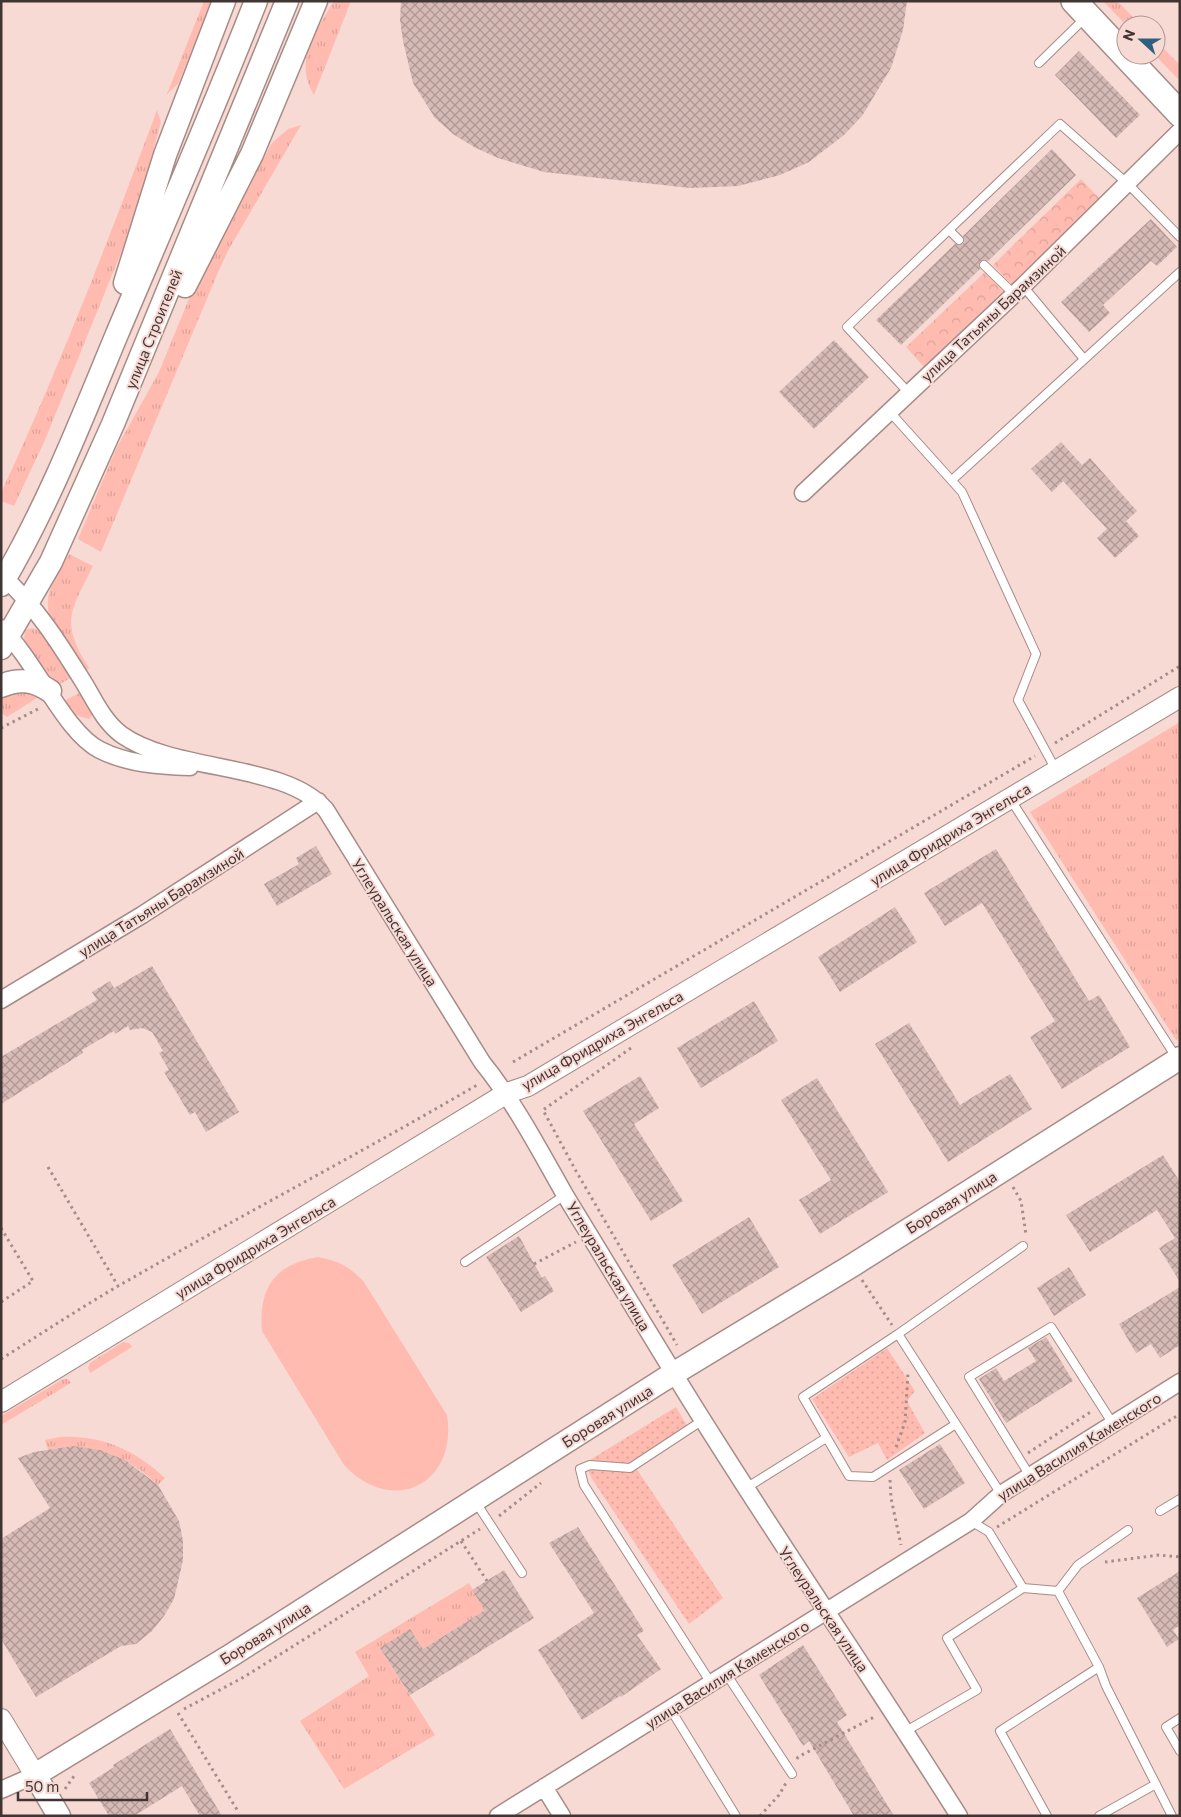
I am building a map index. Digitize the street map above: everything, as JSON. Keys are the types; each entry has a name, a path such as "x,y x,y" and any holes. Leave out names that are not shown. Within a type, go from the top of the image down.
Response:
{"main road":[{"path":"84,414 166,155 224,1"},
{"name":"улица Строителей","path":"2,579 32,526 84,414 220,92 256,1"},
{"name":"улица Строителей","path":"4,637 29,604 62,541 113,424 287,1"},
{"path":"113,424 252,154 316,1"},
{"path":"1085,6 1116,29"},
{"path":"1085,6 1180,114"},
{"path":"1154,65 1180,92"},
{"path":"1,686 11,682 26,681 39,684 44,700"},
{"name":"Боровая улица","path":"34,1775 230,1656 679,1370 853,1265 1179,1060"},
{"path":"34,1775 59,1816"}],"street":[{"name":"улица Татьяны Барамзиной","path":"803,493 1018,290 1180,131"},
{"path":"2,579 29,604 56,640 101,712 122,735 144,746 187,761 221,768"},
{"path":"4,637 44,700 82,737 98,749 132,762 151,765 221,768"},
{"name":"улица Фридриха Энгельса","path":"1,1402 507,1093 528,1086 1180,697"},
{"name":"Углеуральская улица","path":"221,768 288,785 318,801 326,810 482,1062 507,1093 565,1195 679,1370 703,1420 825,1612 891,1707 959,1816"},
{"name":"улица Татьяны Барамзиной","path":"1,1000 142,915 318,801"},
{"name":"улица Василия Каменского","path":"498,1816 671,1710 971,1520 1000,1494 1180,1382"},
{"path":"1,1719 34,1775 1,1790"},
{"path":"544,1787 562,1816"}],"lane":[{"path":"1039,63 1085,6"},
{"path":"908,393 847,327 1060,124 1128,184 1180,237"},
{"path":"949,230 959,240"},
{"path":"984,265 1018,290 1084,359"},
{"path":"952,480 1180,272"},
{"path":"889,411 962,492 1036,654 1018,700 1056,770"},
{"path":"1010,798 1179,1060"},
{"path":"465,1262 565,1195"},
{"path":"956,1424 873,1477 849,1476 803,1397 898,1334 1023,1246"},
{"path":"1030,1476 969,1377 1051,1327 1112,1424"},
{"path":"898,1334 1000,1494"},
{"path":"703,1420 630,1468 590,1465 580,1469 584,1485 712,1684"},
{"path":"746,1488 826,1438"},
{"path":"1160,1511 1180,1499"},
{"path":"474,1500 522,1573"},
{"path":"971,1520 989,1532 1024,1588"},
{"path":"1058,1591 1078,1566 1128,1530"},
{"path":"906,1731 977,1690 947,1638 1024,1588 1058,1591"},
{"path":"1058,1591 1099,1667 1106,1686 1172,1816"},
{"path":"1047,1816 1000,1731 1099,1667"},
{"path":"726,1675 792,1774"},
{"path":"671,1710 736,1816"},
{"path":"1180,1718 1166,1727 1180,1751"},
{"path":"1099,1816 1156,1784"}],"path":[{"path":"513,1062 1045,750 1180,666"},
{"path":"1,728 44,700"},
{"path":"1,1359 118,1286 272,1199 365,1150 477,1085"},
{"path":"543,1110 576,1171 676,1342 679,1370"},
{"path":"48,1167 118,1286"},
{"path":"1012,1184 1020,1201 1027,1233 1023,1246"},
{"path":"1,1228 32,1281 1,1302"},
{"path":"534,1264 579,1240"},
{"path":"853,1284 870,1274"},
{"path":"862,1279 898,1334"},
{"path":"1019,1458 1101,1406"},
{"path":"989,1532 1180,1414"},
{"path":"169,1718 244,1677 489,1524 542,1482"},
{"path":"461,1541 487,1581"},
{"path":"1078,1566 1159,1555 1180,1557"},
{"path":"760,1816 780,1795 792,1774 798,1757 891,1707"},
{"path":"178,1713 239,1813"},
{"path":"64,1791 71,1778 80,1773"}],"green space":[{"path":"204,1 212,1 178,84 167,94"},
{"path":"334,1 351,1 314,95 308,82 306,58 314,35"},
{"path":"1103,1 1117,1 1131,15 1116,15"},
{"path":"1166,51 1180,65 1180,81 1165,65"},
{"path":"157,110 161,122 137,209 123,248 45,440 14,506 1,501 1,493 83,303"},
{"path":"301,125 229,249 219,270 101,552 78,539 116,449 159,372 202,267 272,143 288,129"},
{"path":"1081,179 1100,199 1012,285 993,265"},
{"path":"985,272 1003,291 924,367 906,347"},
{"path":"69,554 93,566 74,607 71,627 74,639 89,668 85,671 50,617 48,608 52,584"},
{"path":"33,628 41,632 72,677 57,686 27,646 24,639 25,630"},
{"path":"16,690 40,696 7,717 1,713 1,696"},
{"path":"81,692 93,714 89,719 73,714 64,701"},
{"path":"1180,722 1180,1038 1176,1040 1030,812"},
{"path":"318,1257 344,1265 364,1282 447,1415 448,1439 442,1459 432,1475 418,1485 401,1490 382,1489 363,1481 344,1465 262,1331 261,1316 263,1302 272,1280 291,1265"},
{"path":"123,1342 129,1343 132,1347 90,1373 88,1368 90,1363"},
{"path":"887,1348 915,1391 907,1401 925,1433 887,1460 878,1443 849,1457 812,1399"},
{"path":"63,1379 68,1379 71,1383 1,1425 1,1416"},
{"path":"676,1407 687,1426 636,1461 636,1468 723,1598 689,1624 592,1479 585,1463"},
{"path":"60,1437 90,1439 117,1446 154,1468 165,1478 158,1485 134,1466 107,1453 93,1449 63,1447 48,1450 45,1440"},
{"path":"469,1583 485,1610 423,1649 380,1648 435,1735 344,1789 300,1721 369,1676 355,1652"}],"building":[{"path":"401,1 907,1 903,30 891,68 862,116 844,135 809,162 780,175 738,186 690,188 544,172 498,158 474,147 453,134 435,118 413,83 403,41 400,20"},
{"path":"1079,51 1140,115 1116,138 1055,75"},
{"path":"1052,149 1076,175 988,261 980,261 980,269 901,345 876,320 955,244 963,244 963,236"},
{"path":"1151,219 1177,247 1157,266 1151,261 1103,305 1110,313 1089,332 1061,302"},
{"path":"834,340 869,377 814,429 779,392"},
{"path":"1061,442 1082,465 1090,458 1137,511 1126,521 1139,536 1115,558 1097,538 1107,529 1063,481 1052,492 1031,469"},
{"path":"316,846 332,874 277,906 264,884 299,864 296,858"},
{"path":"996,849 1089,1001 1099,995 1130,1047 1062,1089 1030,1037 1055,1021 982,903 945,926 924,893"},
{"path":"895,907 917,942 840,992 818,957"},
{"path":"152,966 239,1112 206,1132 195,1112 190,1115 164,1072 169,1070 159,1053 163,1051 152,1032 142,1028 130,1030 128,1026 115,1034 114,1031 82,1050 83,1053 1,1104 1,1057 97,1000 92,992 110,981 114,988"},
{"path":"754,1001 778,1041 701,1088 677,1048"},
{"path":"909,1023 960,1105 1010,1074 1032,1109 948,1162 875,1044"},
{"path":"640,1076 659,1108 634,1124 683,1201 651,1221 583,1111"},
{"path":"817,1078 888,1192 820,1234 799,1200 831,1180 781,1100"},
{"path":"1163,1155 1180,1182 1180,1282 1159,1248 1175,1238 1157,1210 1090,1252 1066,1215"},
{"path":"749,1217 779,1267 702,1314 672,1265"},
{"path":"519,1236 542,1278 545,1276 554,1291 521,1312 486,1257"},
{"path":"1069,1267 1086,1295 1054,1316 1037,1288"},
{"path":"1180,1287 1180,1345 1160,1358 1151,1344 1136,1353 1119,1324"},
{"path":"1046,1337 1073,1381 1006,1423 979,1379 996,1368 1004,1381 1036,1361 1028,1348"},
{"path":"940,1444 965,1483 924,1509 899,1470"},
{"path":"73,1446 100,1450 125,1460 158,1485 179,1521 183,1541 183,1560 174,1599 152,1631 136,1644 121,1646 36,1697 1,1639 1,1539 50,1508 18,1458 34,1452"},
{"path":"578,1527 644,1631 637,1635 661,1669 621,1697 582,1720 538,1650 594,1613 549,1543"},
{"path":"504,1570 534,1618 410,1695 380,1648 410,1629 423,1649 485,1610 472,1590"},
{"path":"1180,1571 1180,1625 1173,1630 1179,1639 1167,1647 1137,1598"},
{"path":"803,1645 847,1715 837,1722 894,1816 854,1816 809,1741 803,1746 759,1675"},
{"path":"170,1729 222,1816 200,1816 182,1786 134,1816 109,1816 89,1783 114,1767 113,1765"}]}
